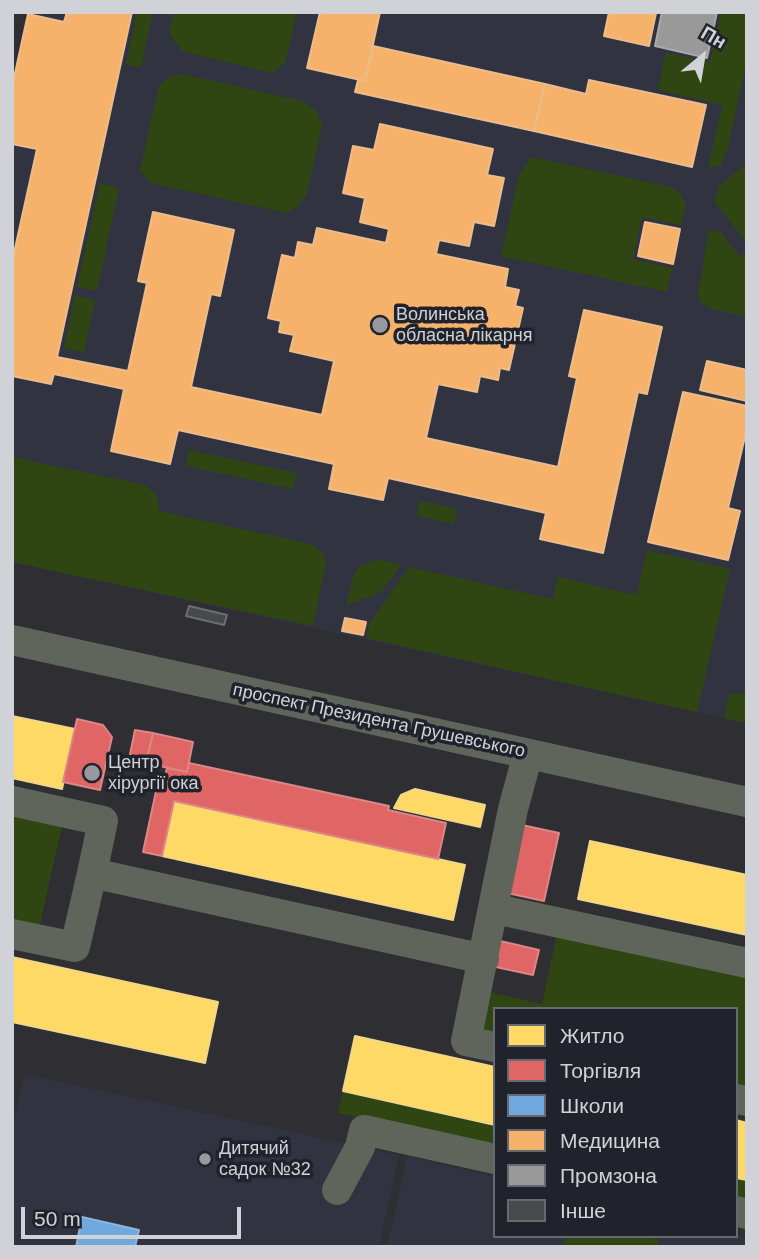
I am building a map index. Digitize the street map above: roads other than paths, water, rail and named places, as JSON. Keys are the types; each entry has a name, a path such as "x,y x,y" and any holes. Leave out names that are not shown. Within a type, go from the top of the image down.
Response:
{"street":[{"name":"проспект Президента Грушевського","path":"12,640 747,802"},
{"path":"493,1047 466,1041 495,909 513,809 528,754"},
{"path":"12,801 103,821 75,947 12,934"},
{"path":"92,873 484,959"},
{"path":"495,909 747,963"},
{"path":"337,1190 360,1147 364,1130 493,1159"}],"place":[{"name":"Волинська обласна лікарня","path":"380,325"},
{"name":"Центр хірургії ока","path":"92,773"},
{"name":"Дитячий садок №32","path":"205,1159"}]}
